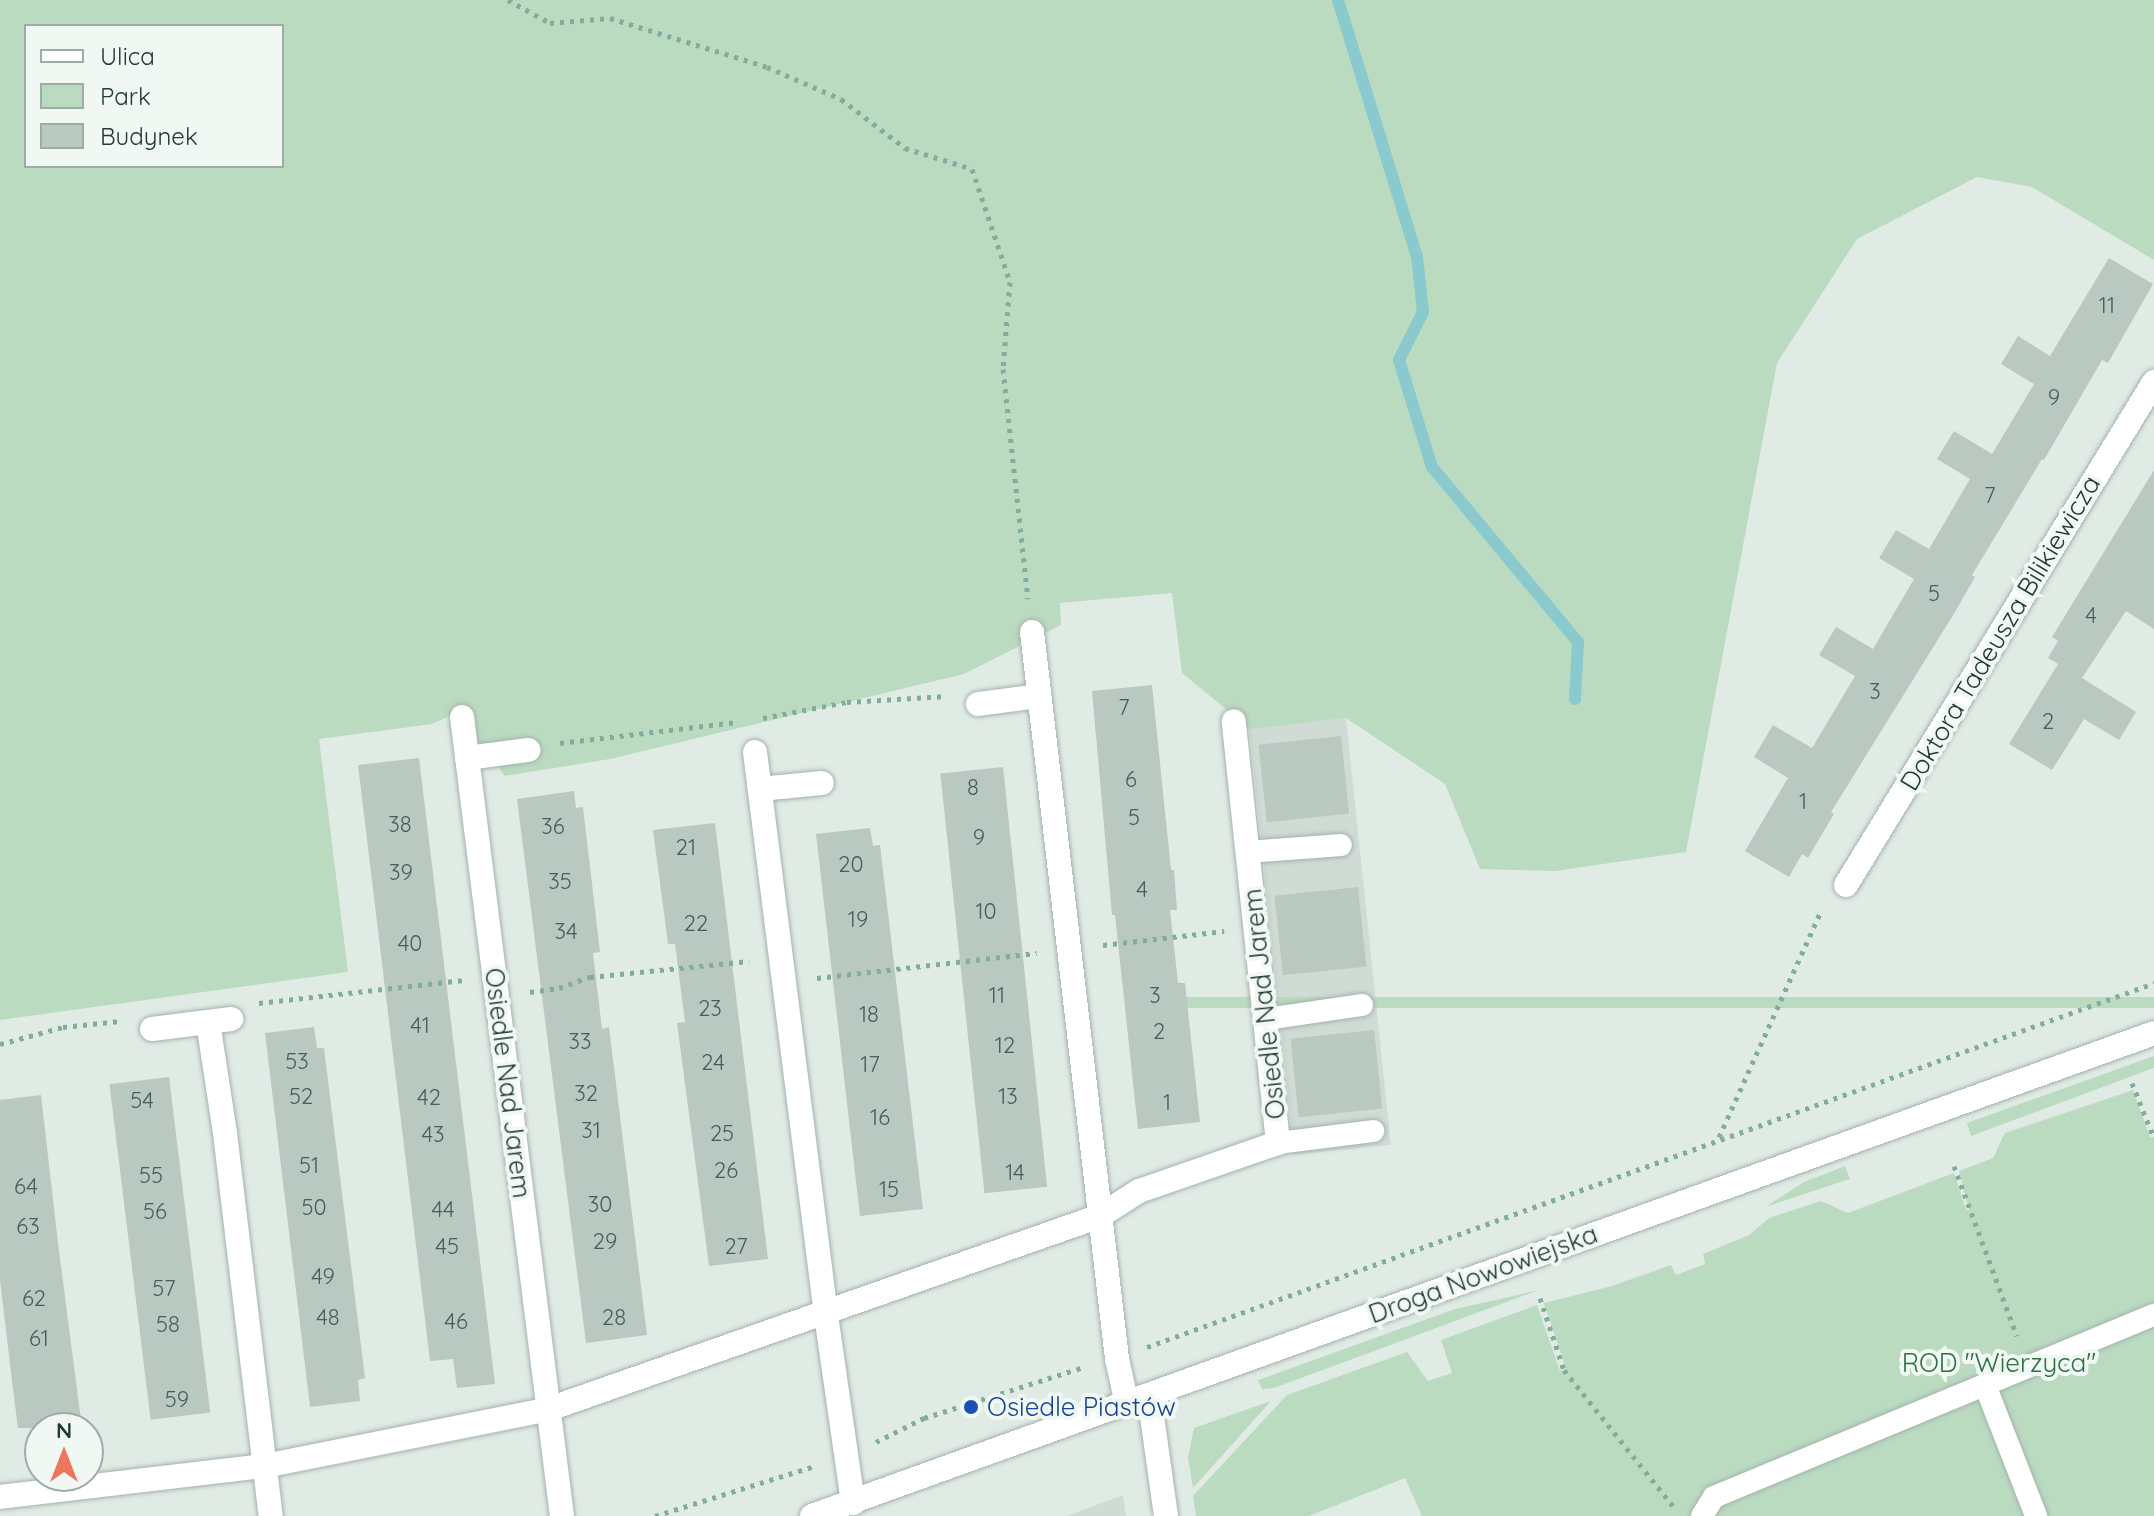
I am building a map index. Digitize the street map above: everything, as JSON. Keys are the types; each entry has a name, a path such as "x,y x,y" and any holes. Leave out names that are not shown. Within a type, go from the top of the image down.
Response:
{"street":[{"name":"Doktora Tadeusza Bilikiewicza","path":"1846,885 2154,382"},
{"path":"1032,632 1117,1359 1138,1400 1166,1516"},
{"path":"978,704 1039,696"},
{"name":"Osiedle Nad Jarem","path":"462,717 562,1516"},
{"name":"Osiedle Nad Jarem","path":"0,1497 265,1466 549,1409 826,1315 1100,1216 1139,1191 1278,1143 1234,721"},
{"path":"467,758 528,750"},
{"path":"755,752 826,1315 853,1503"},
{"path":"760,789 822,783"},
{"path":"152,1029 220,1020 225,1133 271,1516"},
{"name":"Droga Nowowiejska","path":"812,1516 2154,1033"}],"lane":[{"path":"1248,852 1341,845"},
{"path":"1266,1019 1362,1005"},
{"path":"1278,1143 1373,1131"},
{"path":"1702,1516 1714,1497 2154,1315"},
{"path":"1985,1385 2036,1516"}],"path":[{"path":"508,0 550,23 610,18 767,67 841,99 905,148 972,169 1010,282 1003,369 1032,632"},
{"path":"1718,1138 1830,891 1846,885"},
{"path":"220,1020 254,1004 496,986 559,988 590,977 782,970 1069,949 1256,927"},
{"path":"655,1516 846,1456 924,1418 1052,1376 1117,1359 1718,1138 2154,983"},
{"path":"0,1044 63,1027 111,1022 146,1020 152,1029"},
{"path":"2132,1083 2154,1138"},
{"path":"1954,1166 2028,1367"},
{"path":"1540,1298 1564,1370 1682,1516"}],"shaded area":[{"path":"1346,718 1391,1145 1294,1155 1250,728"},
{"path":"1123,1495 1126,1516 1067,1516"}],"green space":[{"path":"0,0 2154,0 2154,260 2032,187 1977,177 1857,239 1777,363 1686,852 1555,871 1480,869 1445,784 1346,718 1250,729 1182,673 1172,593 1060,603 1061,625 964,674 610,759 505,776 456,713 432,724 319,739 348,972 0,1020"},
{"path":"1184,997 2154,997 2154,1008 1184,1008"},
{"path":"2154,1056 2154,1068 1971,1136 1967,1123"},
{"name":"ROD \"Wierzyca\"","path":"2133,1090 2150,1137 2154,1137 2154,1516 1422,1516 1405,1478 1309,1516 1196,1516 1193,1496 1287,1395 1407,1352 1428,1381 1452,1373 1441,1340 1537,1305 1560,1371 1566,1369 1544,1303 1612,1286 1671,1265 1676,1275 1705,1264 1703,1254 1749,1235 1769,1218 1821,1201 1848,1213 1954,1173 1966,1210 1969,1210 1959,1171 1993,1158 2005,1133"},
{"path":"1845,1166 1850,1179 1765,1207 1804,1182"},
{"path":"1539,1290 1274,1388 1262,1389 1258,1380 1455,1309"},
{"path":"1271,1401 1193,1488 1188,1458 1194,1428"}],"building":[{"path":"2109,258 2153,284 2108,363 2102,360 1972,575 1975,577 1955,612 1831,812 1834,814 1808,858 1802,854 1789,877 1745,851 1788,778 1754,757 1773,725 1812,748 1855,676 1819,655 1836,627 1873,649 1914,579 1879,558 1896,530 1929,549 1970,479 1937,459 1954,431 1992,454 2034,384 2001,364 2018,336 2050,356"},
{"path":"2154,470 2154,629 2126,611 2082,678 2136,712 2119,740 2084,719 2052,770 2009,744 2058,664 2048,658 2058,641 2052,637"},
{"path":"1152,685 1171,870 1174,870 1177,910 1170,910 1178,983 1185,983 1200,1122 1138,1129 1115,915 1112,915 1092,691"},
{"path":"1341,736 1349,814 1267,822 1258,745"},
{"path":"419,758 495,1384 457,1388 453,1359 430,1361 358,765"},
{"path":"1003,767 1047,1187 984,1193 940,774"},
{"path":"574,791 576,808 583,807 600,952 593,953 602,1029 609,1027 647,1335 586,1343 517,799"},
{"path":"715,823 768,1259 709,1266 677,1023 685,1022 675,944 668,944 653,830"},
{"path":"870,828 873,846 880,845 923,1209 860,1216 816,834"},
{"path":"1358,887 1366,967 1283,975 1274,896"},
{"path":"314,1027 317,1048 324,1048 365,1378 358,1380 360,1401 310,1407 265,1033"},
{"path":"1374,1030 1382,1109 1299,1117 1290,1039"},
{"path":"169,1077 210,1412 151,1420 109,1084"},
{"path":"41,1095 80,1412 24,1412 24,1428 18,1428 0,1280 0,1100"}],"waterway":[{"path":"1338,0 1417,256 1423,312 1399,360 1432,467 1578,642 1575,699"}],"place":[{"name":"Osiedle Piastów","path":"971,1407"}]}
